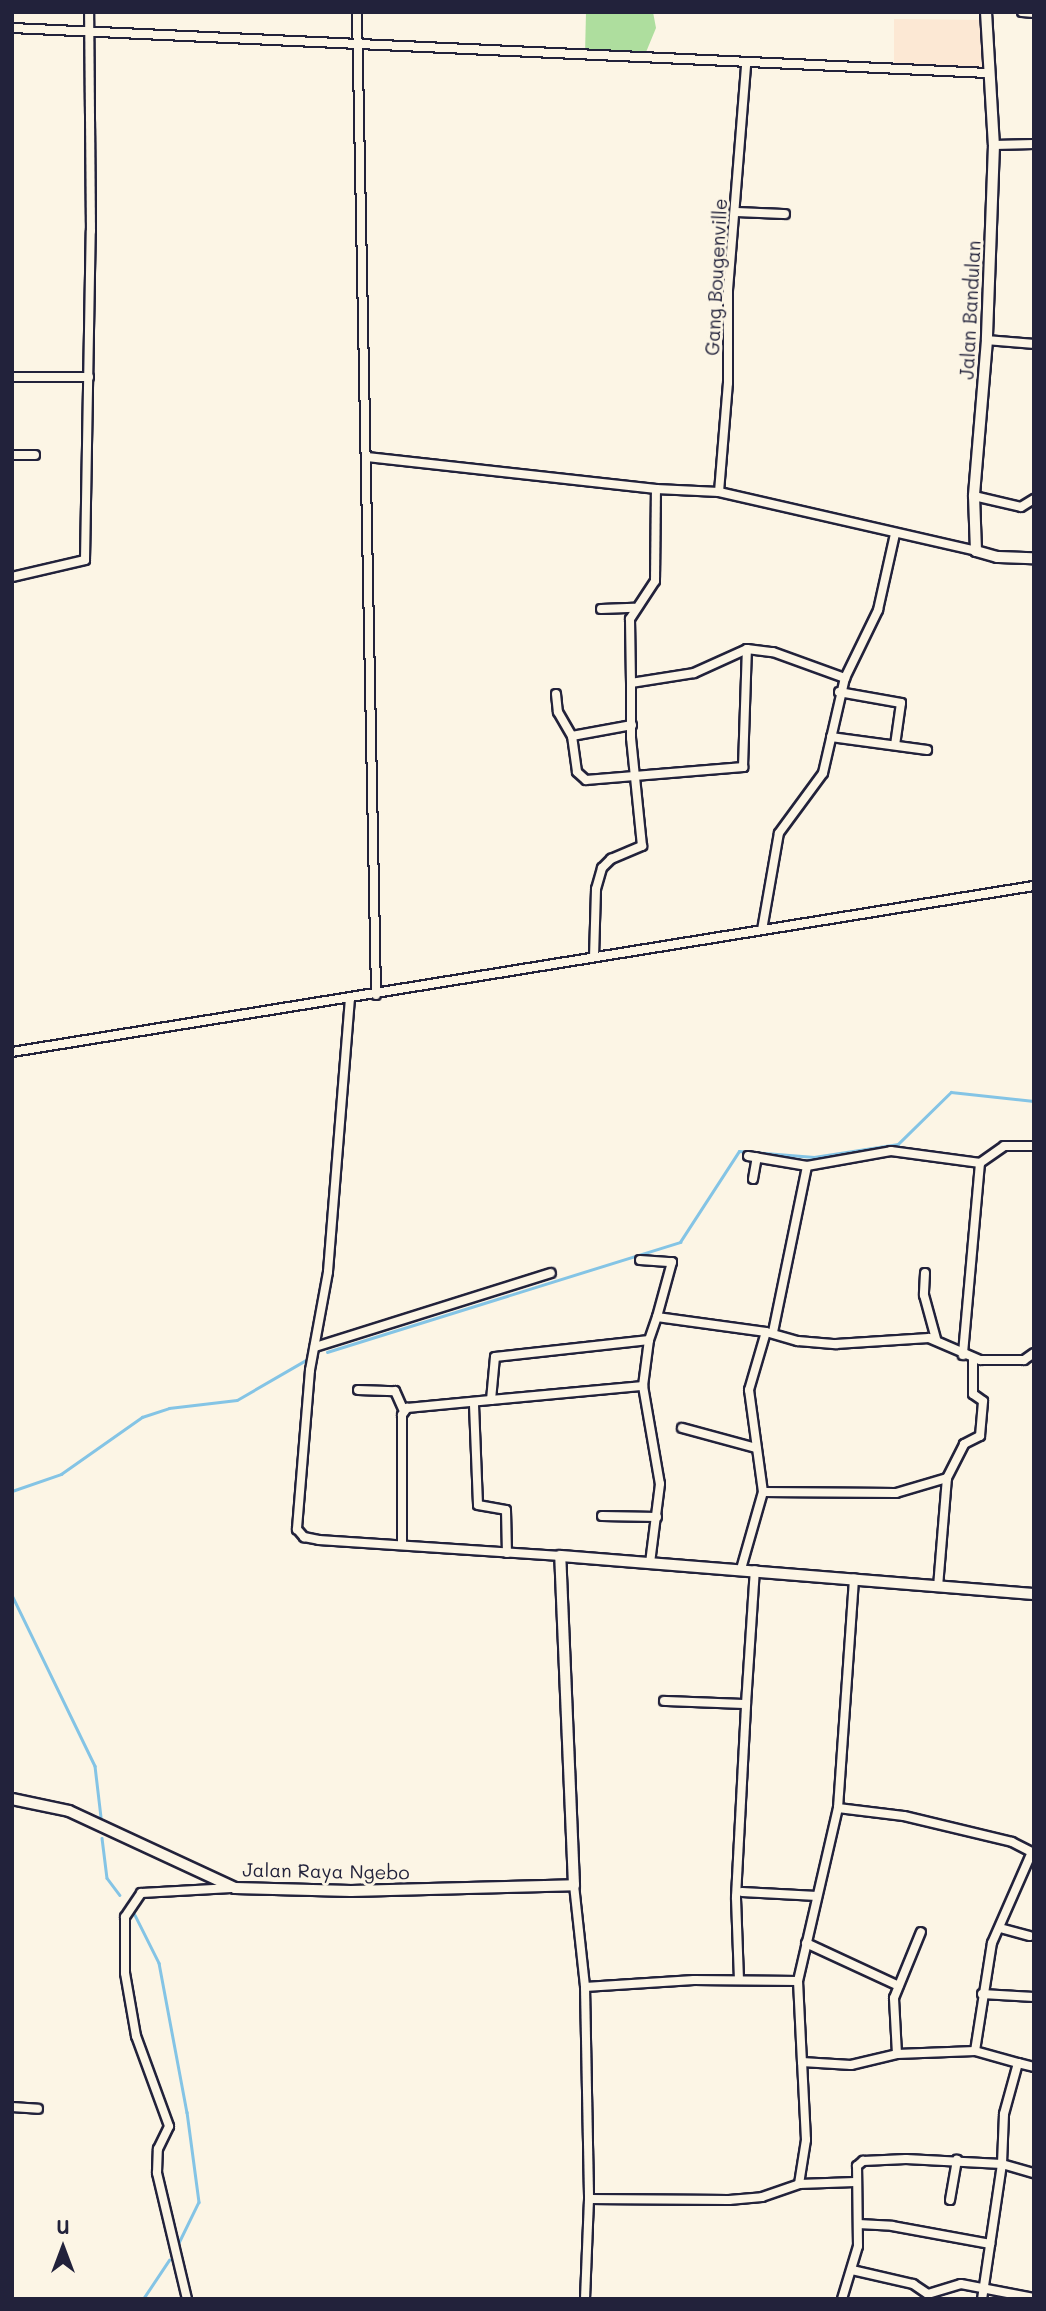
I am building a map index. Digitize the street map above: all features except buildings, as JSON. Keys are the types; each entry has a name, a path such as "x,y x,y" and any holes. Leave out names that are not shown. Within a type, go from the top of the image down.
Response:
{"street":[{"path":"12,577 85,560 89,377 89,12"},
{"path":"357,12 376,995"},
{"name":"Jalan Bandulan","path":"976,551 974,496 987,340 994,145 986,12"},
{"path":"1022,12 1034,13"},
{"path":"12,29 89,35 988,73"},
{"name":"Gang Bougenville","path":"719,492 746,64"},
{"path":"994,145 1034,144"},
{"path":"735,212 785,214"},
{"path":"987,340 1034,344"},
{"path":"12,377 89,377"},
{"path":"12,455 35,455"},
{"path":"367,457 656,489 719,492 997,557 1034,558"},
{"path":"594,957 596,889 602,868 611,859 642,846 635,775 628,636 634,608 655,581 656,489"},
{"path":"974,496 1021,507 1029,506 1034,499"},
{"path":"762,930 779,833 823,773 839,692 878,610 895,534"},
{"path":"601,609 634,608"},
{"path":"631,683 694,673 747,649 773,652 845,678"},
{"path":"556,694 558,712 572,736 581,777 595,781 635,775 743,767 747,649"},
{"path":"839,692 901,703 895,745"},
{"path":"572,736 632,725"},
{"path":"831,737 927,750"},
{"path":"12,1052 1034,886"},
{"path":"350,998 329,1259 315,1347 297,1529 304,1537 755,1570 1034,1594"},
{"path":"753,1179 753,1156 807,1166 878,1150 980,1163 1004,1146 1034,1146"},
{"path":"963,1355 980,1163"},
{"path":"741,1569 763,1492 749,1390 770,1332 807,1166"},
{"path":"640,1260 671,1262 649,1340 643,1386 656,1444 657,1517 650,1563"},
{"path":"315,1347 551,1273"},
{"path":"925,1273 924,1295 936,1339"},
{"path":"657,1317 770,1332 798,1341 836,1344 936,1339 972,1358 1024,1360 1034,1353"},
{"path":"491,1400 495,1357 649,1340"},
{"path":"938,1587 947,1478 964,1444 980,1436 983,1401 973,1394 972,1358"},
{"path":"404,1411 643,1386"},
{"path":"358,1390 395,1391 404,1411 402,1543"},
{"path":"474,1405 478,1506 506,1510 507,1553"},
{"path":"682,1428 756,1448"},
{"path":"763,1492 896,1493 947,1478"},
{"path":"602,1516 657,1517"},
{"path":"560,1556 574,1885 585,1987 589,2199 584,2299"},
{"path":"739,1980 736,1898 755,1570"},
{"path":"799,2184 806,2140 798,1981 838,1808 854,1580"},
{"path":"664,1701 746,1704"},
{"name":"Jalan Raya Ngebo","path":"12,1799 69,1811 235,1888 351,1891 574,1885"},
{"path":"838,1808 916,1819 1012,1842 1033,1853 992,1942 975,2051"},
{"path":"187,2299 157,2173 158,2149 169,2126 136,2036 125,1973 125,1917 133,1899 141,1893 235,1888"},
{"path":"742,1892 817,1896"},
{"path":"1000,1928 1030,1936"},
{"path":"897,2054 893,2002 921,1932"},
{"path":"806,1943 898,1986"},
{"path":"585,1987 739,1980 798,1981"},
{"path":"982,1994 1034,1997"},
{"path":"802,2062 851,2065 897,2054 975,2051 1034,2067"},
{"path":"982,2299 1002,2164 1004,2114 1018,2063"},
{"path":"12,2107 38,2109"},
{"path":"950,2200 957,2160"},
{"path":"842,2299 852,2270 858,2224 855,2182 857,2166 863,2161 957,2160 1002,2164 1034,2172"},
{"path":"589,2199 729,2200 762,2197 799,2184 855,2182"},
{"path":"858,2224 892,2226 990,2244"},
{"path":"852,2270 913,2284 928,2294 956,2284 1034,2298"}],"shaded area":[{"path":"894,19 986,20 988,73 894,70"}],"green space":[{"path":"586,12 653,12 656,28 644,57 585,55"}],"waterway":[{"path":"327,1352 680,1242 739,1151 814,1157 898,1144 951,1092 1034,1101"},
{"path":"12,1491 61,1474 142,1417 169,1408 237,1400 306,1360"},
{"path":"12,1595 95,1766 101,1817"},
{"path":"102,1838 107,1878 120,1895"},
{"path":"134,1913 159,1963 187,2112 199,2202 178,2245"},
{"path":"143,2299 169,2260"}]}
